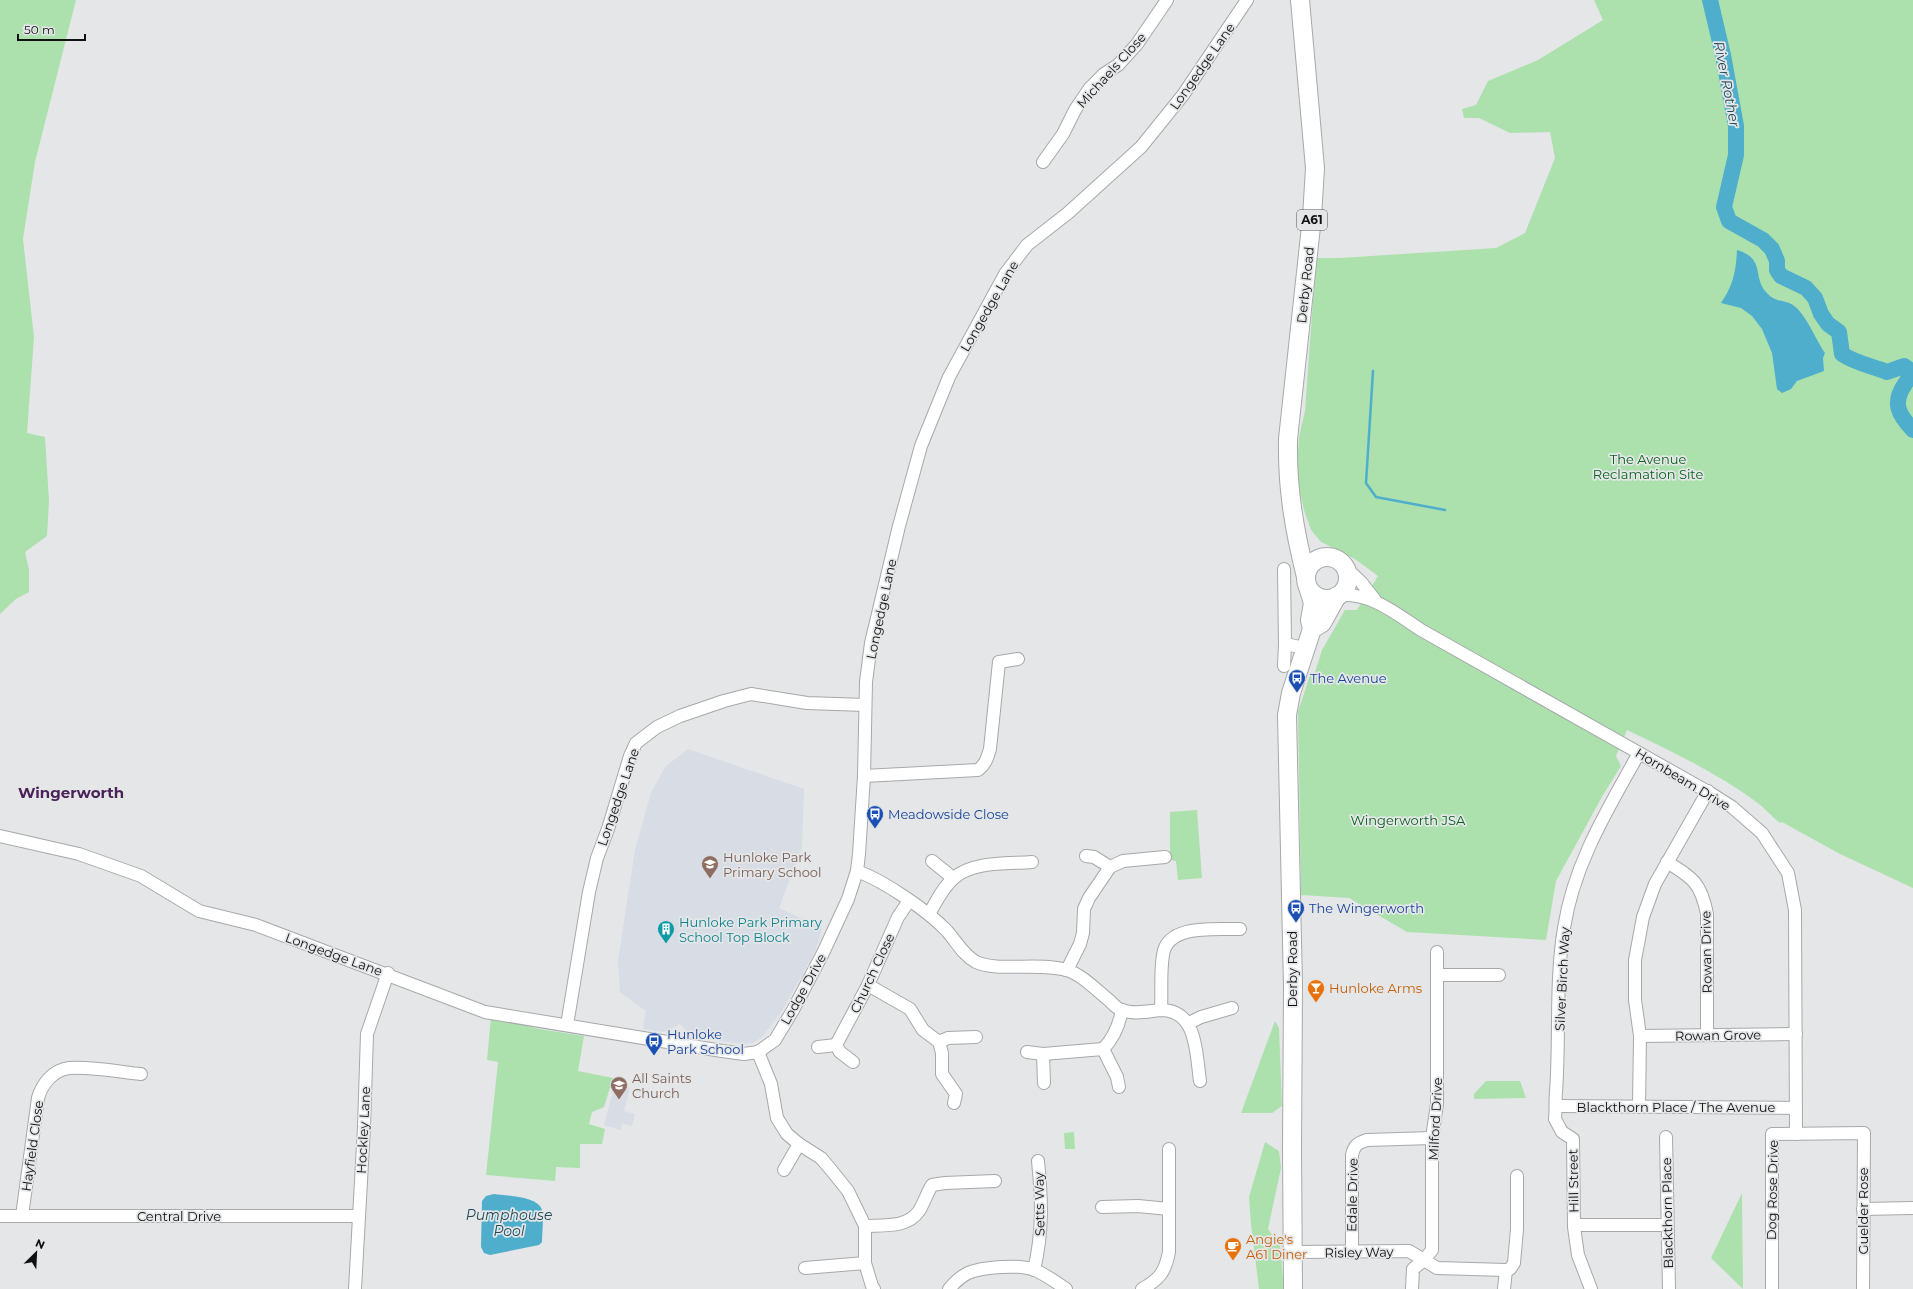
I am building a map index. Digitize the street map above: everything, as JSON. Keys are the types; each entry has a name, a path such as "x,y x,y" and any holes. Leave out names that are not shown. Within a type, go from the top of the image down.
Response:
{"highway":[{"name":"Derby Road","path":"1294,1289 1292,1252 1293,986 1287,715 1291,693 1312,629 1310,620 1313,603 1293,521 1287,474 1288,439 1312,217 1315,168 1300,0"},
{"name":"Derby Road","path":"1293,521 1310,545 1337,562"},
{"path":"1319,558 1337,562 1348,580 1346,587 1338,595 1326,599 1319,598 1307,583 1307,570 1312,562 1319,558"},
{"name":"Derby Road","path":"1312,629 1322,623 1338,595"}],"street":[{"name":"Michaels Close","path":"1043,162 1063,134 1075,110 1090,88 1104,74 1118,65 1137,44 1167,0"},
{"name":"Longedge Lane","path":"0,836 79,854 97,860 141,876 199,911 256,925 485,1012 567,1025 589,892 597,858 608,829 630,756 636,743 657,727 680,716 724,700 751,694 807,703 841,706 866,705 866,682 871,644 899,526 922,446 949,377 987,306 1005,274 1027,245 1068,213 1141,147 1183,95 1247,0"},
{"name":"Hornbeam Drive","path":"1337,562 1361,582 1375,600"},
{"path":"1284,569 1284,666"},
{"name":"Hornbeam Drive","path":"1338,595 1352,594 1375,600 1421,630 1708,791 1732,807 1762,833 1788,873 1795,910 1796,1134"},
{"path":"1285,644 1305,648"},
{"path":"864,776 978,770 986,762 990,749 999,662 1018,658"},
{"name":"Lodge Drive","path":"758,1052 775,1040 793,1010 823,953 848,899 857,871 864,776 866,705"},
{"name":"Silver Birch Way","path":"1558,1077 1561,960 1564,927 1574,886 1593,835 1639,753"},
{"path":"1639,1107 1640,1036 1635,1000 1635,960 1643,917 1655,884 1708,791"},
{"path":"1086,856 1094,857 1110,868"},
{"path":"1067,970 1080,944 1083,933 1084,909 1088,898 1110,868 1123,861 1166,857"},
{"path":"932,861 953,878"},
{"path":"929,914 953,878 964,870 978,866 1032,862"},
{"name":"Rowan Drive","path":"1667,862 1696,883 1703,896 1707,914 1707,1034"},
{"path":"857,871 870,876 929,914 947,931 964,952 975,961 986,965 1041,965 1067,970 1079,976 1122,1010 1146,1012 1162,1010 1173,1012 1189,1023 1193,1037 1200,1081"},
{"name":"Church Close","path":"836,1045 868,985 898,917 909,901"},
{"path":"1162,1010 1163,954 1168,942 1180,933 1193,930 1240,929"},
{"name":"Milford Drive","path":"1412,1289 1412,1269 1424,1260 1432,1250 1432,1138 1437,1104 1437,952"},
{"name":"Hockley Lane","path":"355,1289 364,1127 367,1034 388,974"},
{"path":"1437,975 1499,976"},
{"path":"868,985 910,1009 923,1030 940,1042 942,1053 942,1074 956,1094 954,1103"},
{"path":"1189,1023 1201,1017 1232,1008"},
{"path":"1027,1052 1043,1054 1103,1049 1112,1040 1119,1024 1122,1010"},
{"path":"567,1025 722,1051 744,1054 758,1052 771,1084 777,1118 787,1134 798,1144 821,1158 848,1191 865,1226 865,1263 874,1289"},
{"name":"Rowan Grove","path":"1640,1036 1796,1034"},
{"path":"940,1042 948,1038 976,1037"},
{"path":"818,1047 836,1045 840,1052 853,1062"},
{"path":"1103,1049 1117,1077 1119,1087"},
{"path":"1043,1054 1044,1083"},
{"name":"Hayfield Close","path":"22,1216 40,1089 48,1080 68,1068 141,1074"},
{"name":"Hill Street","path":"1558,1077 1555,1119 1562,1132 1573,1139 1574,1226 1578,1254 1591,1289"},
{"name":"Blackthorn Place / The Avenue","path":"1557,1106 1796,1108"},
{"name":"Dog Rose Drive","path":"1772,1289 1772,1134 1864,1133"},
{"name":"Guelder Rose","path":"1863,1289 1864,1133"},
{"name":"Blackthorn Place","path":"1666,1137 1669,1289"},
{"name":"Edale Drive","path":"1352,1252 1352,1155 1354,1147 1359,1142 1367,1140 1432,1138"},
{"path":"784,1170 798,1144"},
{"path":"1143,1289 1157,1279 1166,1269 1169,1252 1169,1149"},
{"name":"Setts Way","path":"1034,1270 1042,1226 1038,1161"},
{"path":"1504,1289 1506,1270 1510,1269 1514,1263 1517,1229 1517,1176"},
{"path":"865,1226 902,1224 911,1220 920,1210 932,1186 945,1183 995,1181"},
{"path":"1102,1207 1138,1206 1169,1209"},
{"path":"1863,1209 1913,1208"},
{"name":"Central Drive","path":"0,1216 359,1216"},
{"path":"1574,1226 1668,1225"},
{"name":"Risley Way","path":"1292,1252 1408,1251 1437,1268 1506,1270"},
{"path":"805,1268 865,1263"},
{"path":"949,1289 967,1273 982,1269 1026,1268 1034,1270 1052,1279 1066,1289"}],"shaded area":[{"name":"Hunloke Park Primary School","path":"688,749 804,789 802,848 779,908 822,928 815,952 782,1011 762,1037 753,1043 741,1044 691,1036 680,1024 664,1032 643,1029 646,1011 620,992 618,961 635,850 651,793 665,767"},
{"name":"All Saints Church","path":"615,1084 630,1088 624,1111 635,1114 632,1126 622,1123 621,1130 604,1125"}],"green space":[{"path":"0,0 76,0 35,162 23,239 34,337 27,433 45,437 49,501 47,536 25,552 29,570 29,592 16,599 0,614"},
{"name":"The Avenue Reclamation Site","path":"1594,0 1913,0 1913,888 1840,854 1782,822 1780,823 1758,803 1709,771 1627,730 1616,756 1621,766 1603,795 1556,881 1546,940 1407,932 1349,898 1301,895 1298,712 1310,675 1314,675 1322,650 1345,610 1357,610 1378,576 1355,559 1321,542 1311,530 1304,510 1296,475 1299,437 1305,411 1316,258 1340,258 1496,248 1525,233 1555,158 1550,132 1510,133 1479,118 1464,118 1462,109 1476,105 1488,81 1538,60 1603,20"},
{"path":"1197,810 1202,878 1178,880 1176,861 1170,860 1170,812"},
{"path":"491,1017 539,1029 584,1036 578,1071 613,1078 604,1107 592,1112 589,1124 605,1129 602,1144 580,1144 580,1168 556,1167 555,1181 486,1175 498,1062 487,1060"},
{"path":"1275,1021 1279,1028 1282,1106 1272,1113 1241,1113"},
{"path":"1486,1081 1520,1081 1526,1098 1474,1099 1474,1094"},
{"path":"1074,1132 1075,1149 1065,1149 1064,1133"},
{"path":"1265,1142 1279,1151 1281,1168 1268,1229 1280,1246 1284,1289 1259,1289 1249,1197"},
{"path":"1742,1193 1743,1289 1711,1258"}],"water":[{"path":"1737,250 1752,258 1757,268 1762,286 1769,296 1777,300 1790,303 1798,309 1825,353 1823,358 1824,371 1797,381 1791,389 1782,393 1777,389 1772,353 1762,329 1752,316 1741,308 1721,303 1733,278"},
{"name":"Pumphouse Pool","path":"494,1194 528,1199 539,1205 543,1214 543,1221 542,1242 539,1245 490,1255 484,1253 481,1247 482,1201 486,1196"}],"waterway":[{"name":"River Rother","path":"1710,0 1723,55 1736,126 1736,155 1724,207 1729,221 1763,240 1772,249 1777,261 1777,270 1781,276 1806,288 1815,298 1821,314 1828,324 1839,332 1842,354 1858,362 1887,372 1904,366 1910,370 1909,377 1899,397 1898,408 1904,419 1913,430"},
{"path":"1373,371 1366,483 1376,497 1445,510"}],"place":[{"name":"The Avenue","path":"1297,693"},
{"name":"Meadowside Close","path":"875,829"},
{"name":"Hunloke Park Primary School","path":"710,879"},
{"name":"The Wingerworth","path":"1296,923"},
{"name":"Hunloke Park Primary School Top Block","path":"666,944"},
{"name":"Hunloke Arms","path":"1316,1003"},
{"name":"Hunloke Park School","path":"654,1056"},
{"name":"All Saints Church","path":"619,1100"},
{"name":"Angie's A61 Diner","path":"1233,1261"}],"district":[{"name":"Wingerworth","path":"71,793"}],"park label":[{"name":"Wingerworth JSA","path":"1408,820"}]}
